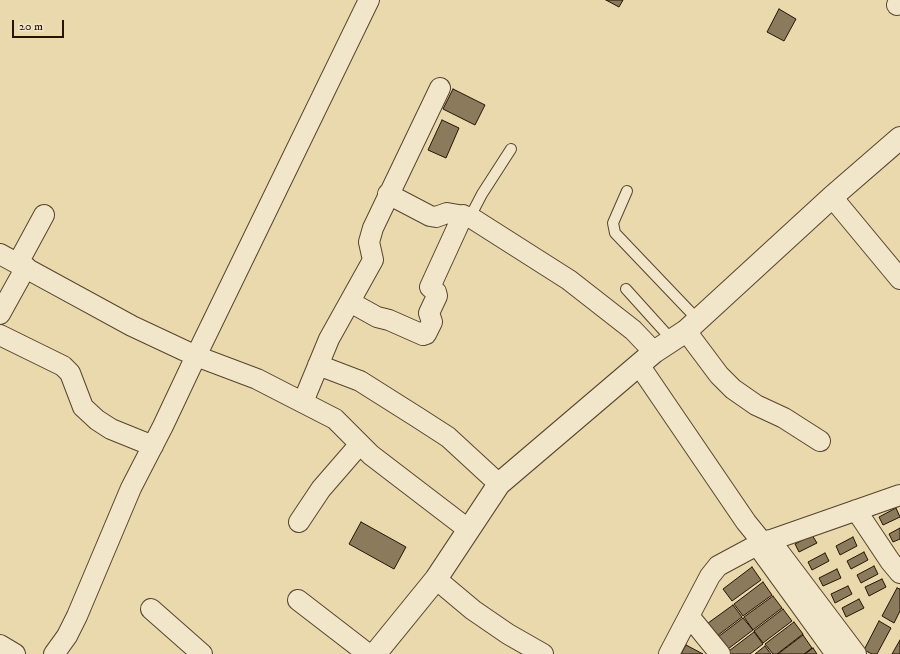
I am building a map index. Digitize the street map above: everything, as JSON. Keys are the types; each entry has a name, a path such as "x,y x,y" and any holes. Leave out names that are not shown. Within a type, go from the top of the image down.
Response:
{"street":[{"path":"54,654 67,636 77,616 128,495 369,0"},
{"path":"303,402 329,339 372,260 369,242 388,194 440,88"},
{"path":"375,654 436,579 499,484 646,359 686,330 832,197 900,138"},
{"path":"388,194 430,216 436,217 447,213 467,216 569,280 633,330 646,359 746,522 856,654"},
{"path":"832,197 900,279"},
{"path":"0,314 44,215"},
{"path":"350,302 376,317 389,320 423,335 426,334 432,322 430,313 436,296 436,292 430,287 467,216"},
{"path":"0,254 132,326 196,356 257,379 335,419 371,455 469,530"},
{"path":"686,330 719,375 733,389 756,405 784,418 820,441"},
{"path":"0,334 63,366 70,373 83,407 97,420 111,428 153,446"},
{"path":"318,364 360,381 418,417 448,437 499,484"},
{"path":"298,522 321,489 360,444"},
{"path":"669,654 714,570 763,543 900,495"},
{"path":"856,510 890,561 900,573"},
{"path":"763,543 836,654"},
{"path":"436,579 473,610 508,634 543,654"},
{"path":"298,600 368,654"},
{"path":"151,609 202,654"},
{"path":"689,616 720,654"},
{"path":"0,645 15,654"}],"lane":[{"path":"467,216 511,149"},
{"path":"627,190 613,223 614,234 686,330"},
{"path":"626,289 686,330"}],"building":[{"path":"606,0 623,0 619,7"},
{"path":"779,9 796,19 784,41 767,32"},
{"path":"453,89 485,105 475,125 443,109"},
{"path":"442,120 459,128 446,158 428,150"},
{"path":"896,508 900,517 883,525 879,517"},
{"path":"361,522 406,547 394,569 349,544"},
{"path":"900,528 900,539 893,542 889,534"},
{"path":"812,535 817,543 799,552 795,544"},
{"path":"853,537 857,546 840,555 836,546"},
{"path":"864,552 868,560 851,569 847,561"},
{"path":"825,553 829,561 812,570 808,562"},
{"path":"874,566 878,574 861,583 857,575"},
{"path":"752,567 761,580 732,601 723,589"},
{"path":"837,569 841,578 823,586 819,578"},
{"path":"882,579 886,587 869,596 865,587"},
{"path":"763,582 772,595 743,616 734,604"},
{"path":"848,586 852,594 835,603 831,594"},
{"path":"897,588 900,589 900,611 894,623 882,616"},
{"path":"773,596 782,608 753,630 744,617"},
{"path":"859,599 864,608 846,617 842,608"},
{"path":"733,605 742,617 713,639 704,626"},
{"path":"783,609 792,621 763,643 754,631"},
{"path":"743,618 753,630 724,652 714,640"},
{"path":"879,621 891,628 877,654 872,654 864,650"},
{"path":"794,622 803,634 777,654 773,654 765,644"},
{"path":"754,632 763,644 750,654 725,654"},
{"path":"803,635 812,648 804,654 778,654"},
{"path":"900,640 900,654 892,654"},
{"path":"686,645 703,654 681,654"},
{"path":"765,646 771,654 755,654"},
{"path":"813,648 817,654 805,654"}]}
